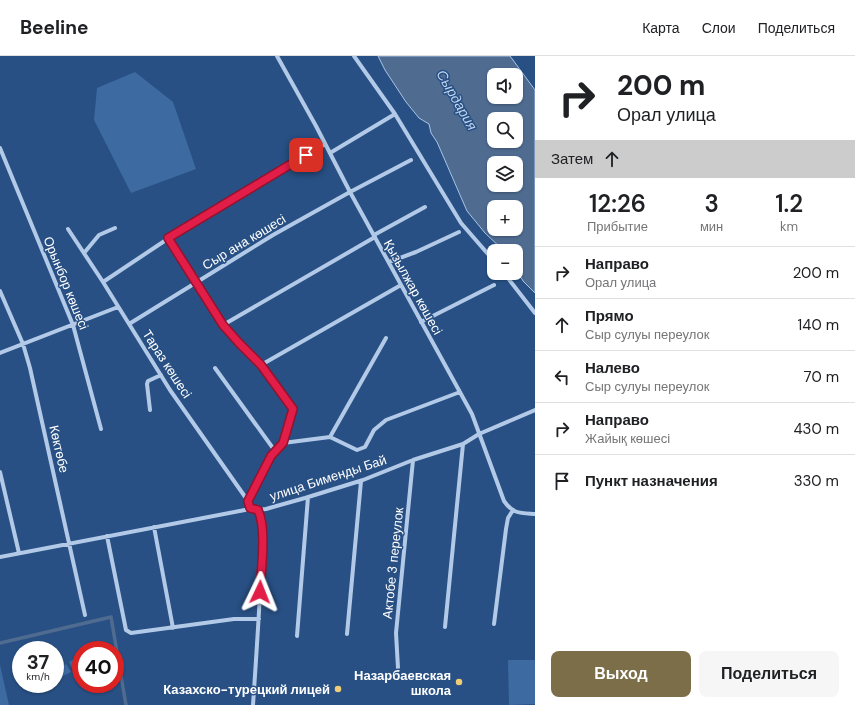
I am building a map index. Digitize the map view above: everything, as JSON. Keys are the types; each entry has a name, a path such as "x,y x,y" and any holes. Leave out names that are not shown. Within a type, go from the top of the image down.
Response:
{"street":[{"name":"Қызылжар көшесі","path":"277,56 472,414 504,500 513,510"},
{"path":"354,56 395,114 458,219 487,253"},
{"path":"330,153 395,114"},
{"path":"103,282 168,238 325,144"},
{"name":"Орынбор көшесі","path":"0,148 73,325 101,430"},
{"name":"Сыр ана көшесі","path":"129,324 273,235 411,160"},
{"path":"223,325 425,207"},
{"path":"84,253 99,235 115,228"},
{"name":"Тараз көшесі","path":"68,229 161,375 248,501 250,508"},
{"path":"389,262 416,252 458,232"},
{"path":"168,238 198,282 223,325 261,365 293,409 283,443 271,456 248,501"},
{"path":"509,280 535,313"},
{"path":"261,365 402,285"},
{"path":"421,322 494,285"},
{"name":"Көктөбе","path":"0,291 23,344 30,368 85,615"},
{"path":"0,353 118,307"},
{"path":"330,437 386,338"},
{"path":"215,368 275,451"},
{"path":"150,410 147,384 148,381 161,375"},
{"path":"283,443 330,437 357,450 365,447 374,430 386,420 460,392"},
{"name":"улица Бименды Бай","path":"0,557 250,508 258,510 308,497 463,444 479,434 535,410"},
{"path":"445,627 463,444"},
{"name":"Актобе 3 переулок","path":"398,668 396,633 413,460"},
{"path":"0,472 19,553"},
{"path":"347,634 361,480"},
{"path":"296,636 308,497"},
{"path":"253,705 259,619 262,536 261,516 258,510"},
{"path":"494,624 508,518 513,510 535,514"},
{"path":"154,526 173,628"},
{"path":"107,536 126,630 131,633 234,620 259,619"}],"shaded area":[{"path":"135,72 173,102 196,169 131,193 94,120 97,88"},
{"path":"72,660 72,668 69,662"},
{"path":"508,660 535,660 535,704 509,705"},
{"path":"66,664 71,672 64,676 64,665"},
{"path":"0,665 9,705 0,705"}],"water":[{"name":"Сырдария","path":"378,56 510,56 519,68 487,68 487,104 523,104 523,74 535,90 535,293 522,280 523,244 497,244 488,236 523,236 523,200 487,200 487,235 467,211 437,142 431,133 429,124 419,118 406,102 385,70"}],"waterway":[{"path":"0,643 111,617 126,705"}],"place":[{"name":"Назарбаевская школа","path":"459,682"},
{"name":"Казахско-турецкий лицей","path":"338,689"}],"route":[{"path":"260,592 262,536 261,516 258,510 250,508 248,501 271,456 283,443 293,409 261,365 223,325 198,282 168,238 306,155"}]}
